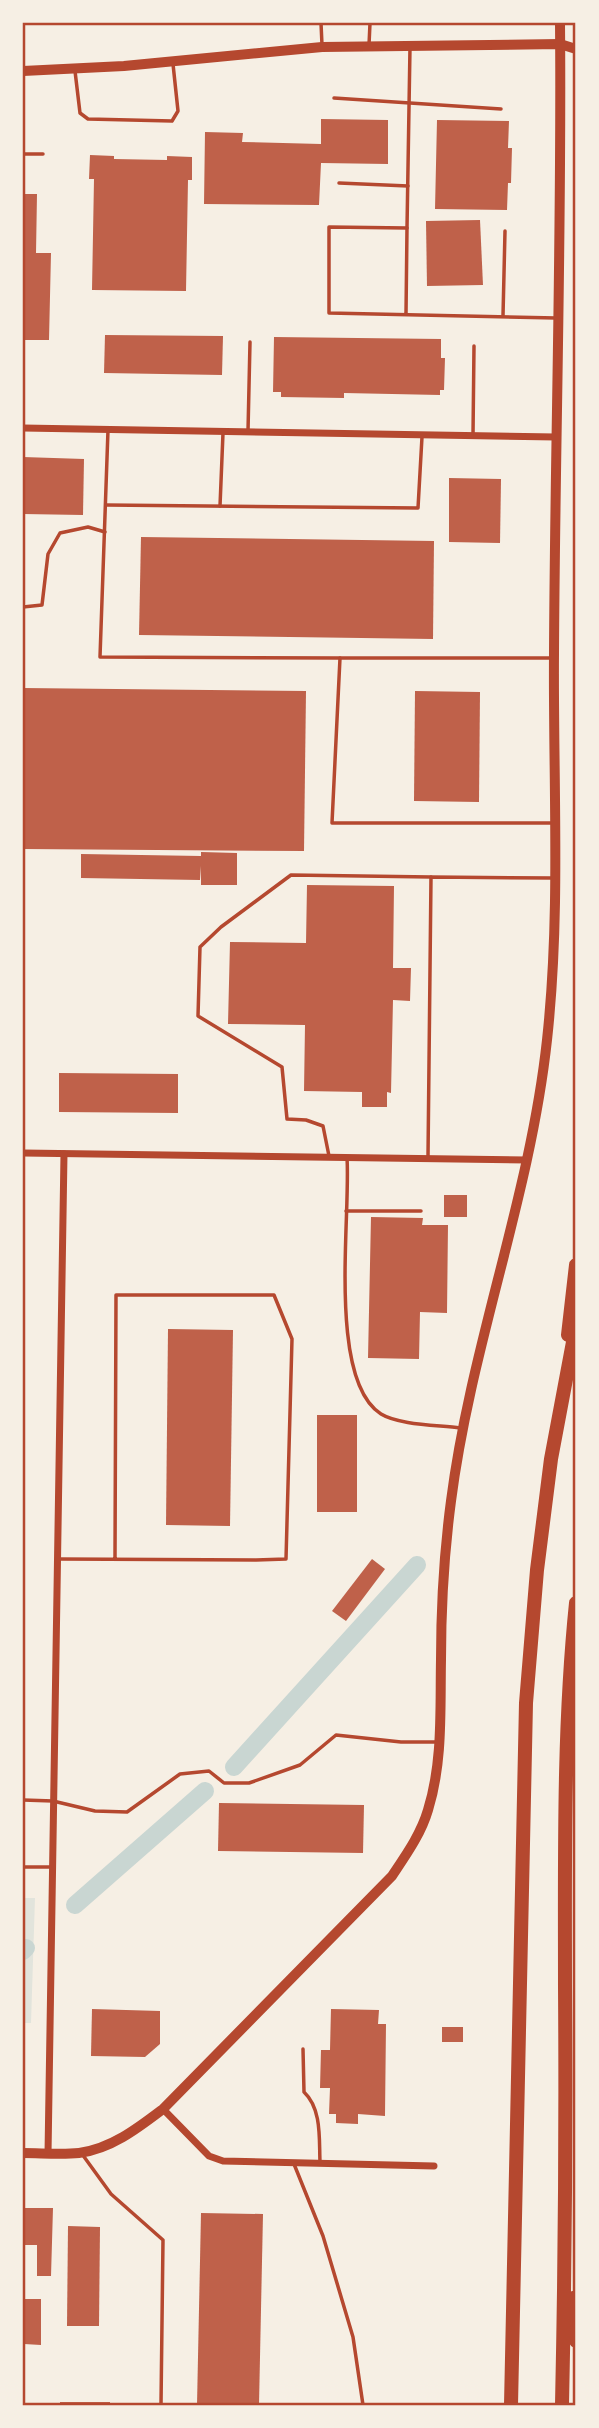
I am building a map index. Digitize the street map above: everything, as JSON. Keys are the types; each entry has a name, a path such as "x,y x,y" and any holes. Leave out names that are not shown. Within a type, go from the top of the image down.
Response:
{"highway":[{"path":"511,2405 526,1703 537,1570 576,1265"},
{"path":"559,1406 576,1326"},
{"path":"562,2405 566,2216 567,1730 576,1604"},
{"path":"565,1873 576,1728"},
{"path":"566,2216 576,2342"}],"main road":[{"path":"560,44 576,37"},
{"path":"23,71 173,62 369,45 560,44 576,49"}],"street":[{"path":"23,2153 80,2153 103,2146 131,2133 163,2109 392,1876 419,1833 428,1811 436,1778 440,1742 441,1594 450,1501 462,1429 540,1099 549,1017 555,878 554,658 560,23"},
{"path":"23,428 556,437"},
{"path":"23,1153 527,1160"},
{"path":"48,2154 64,1154"},
{"path":"163,2109 209,2156 223,2161 434,2166"}],"lane":[{"path":"321,23 322,47"},
{"path":"369,45 370,23"},
{"path":"406,314 410,45"},
{"path":"74,69 83,117 172,121 178,111 173,62"},
{"path":"334,98 500,109"},
{"path":"23,154 43,154"},
{"path":"339,183 408,186"},
{"path":"407,228 329,227 329,313 558,318"},
{"path":"503,316 505,231"},
{"path":"248,431 250,342"},
{"path":"473,435 474,346"},
{"path":"108,429 100,657 554,658"},
{"path":"220,506 223,431"},
{"path":"106,505 418,508 422,435"},
{"path":"23,607 42,605 48,554 60,533 88,527 104,532"},
{"path":"340,658 332,823 555,823"},
{"path":"329,1157 323,1126 306,1120 287,1119 282,1067 198,1016 200,947 221,927 291,875 555,878"},
{"path":"428,1159 431,877"},
{"path":"347,1157 349,1181 344,1240 349,1356 359,1384 369,1402 381,1414 404,1421 462,1429"},
{"path":"346,1211 421,1211"},
{"path":"57,1559 115,1559 286,1559 292,1339 274,1295 116,1295 115,1559"},
{"path":"23,1800 54,1801 95,1811 127,1812 180,1773 209,1771 224,1783 249,1783 300,1765 336,1735 401,1742 440,1742"},
{"path":"23,1867 52,1867"},
{"path":"303,2049 304,2092 313,2100 318,2124 320,2164"},
{"path":"80,2153 111,2194 163,2240 161,2405"},
{"path":"294,2164 323,2236 353,2337 363,2405"}],"shaded area":[{"path":"23,1898 35,1898 31,2023 23,2023"}],"building":[{"path":"321,119 388,120 388,164 321,163 319,205 204,204 205,132 243,133 242,142 321,144"},
{"path":"437,120 509,121 508,148 512,148 507,210 435,209"},
{"path":"90,155 114,156 114,159 167,160 167,156 192,157 192,180 188,180 186,291 92,290 94,179 89,179"},
{"path":"23,194 37,194 36,253 51,253 49,340 23,340"},
{"path":"480,220 483,285 427,286 426,221"},
{"path":"105,335 223,336 222,375 104,373"},
{"path":"274,337 441,339 441,358 445,358 444,390 440,390 440,395 344,393 344,398 281,397 281,392 273,392"},
{"path":"23,457 84,459 83,515 23,514"},
{"path":"449,478 501,479 500,543 449,542"},
{"path":"141,537 434,541 433,639 139,635"},
{"path":"23,688 306,691 304,851 23,849"},
{"path":"415,691 480,692 479,802 414,801"},
{"path":"201,852 237,853 237,885 201,885 201,866 200,880 81,878 81,854 201,856"},
{"path":"307,885 394,886 393,968 411,968 410,1001 393,1000 391,1093 387,1092 387,1107 362,1107 362,1092 304,1091 305,1025 228,1024 230,942 306,943"},
{"path":"59,1073 178,1074 178,1113 59,1112"},
{"path":"444,1195 467,1195 467,1217 444,1217"},
{"path":"371,1217 423,1218 422,1225 448,1225 447,1313 420,1312 419,1359 368,1358"},
{"path":"168,1329 233,1330 230,1526 166,1525"},
{"path":"317,1415 357,1415 357,1512 317,1512"},
{"path":"372,1559 385,1569 346,1621 332,1611"},
{"path":"219,1803 364,1805 363,1853 218,1851"},
{"path":"92,2009 160,2011 160,2044 145,2057 91,2056"},
{"path":"331,2009 379,2010 378,2024 386,2024 385,2116 358,2114 358,2124 336,2123 336,2114 329,2114 330,2088 320,2088 321,2050 330,2050"},
{"path":"442,2027 463,2027 463,2042 442,2042"},
{"path":"23,2208 53,2208 51,2276 37,2276 37,2245 23,2245"},
{"path":"201,2213 263,2214 259,2405 197,2405"},
{"path":"68,2226 100,2227 99,2326 67,2326"},
{"path":"24,2299 41,2299 41,2345 24,2344"},
{"path":"60,2402 110,2402 110,2405 60,2405"}],"waterway":[{"path":"234,1767 417,1565"},
{"path":"75,1905 205,1791"},
{"path":"23,1951 26,1948"}]}
